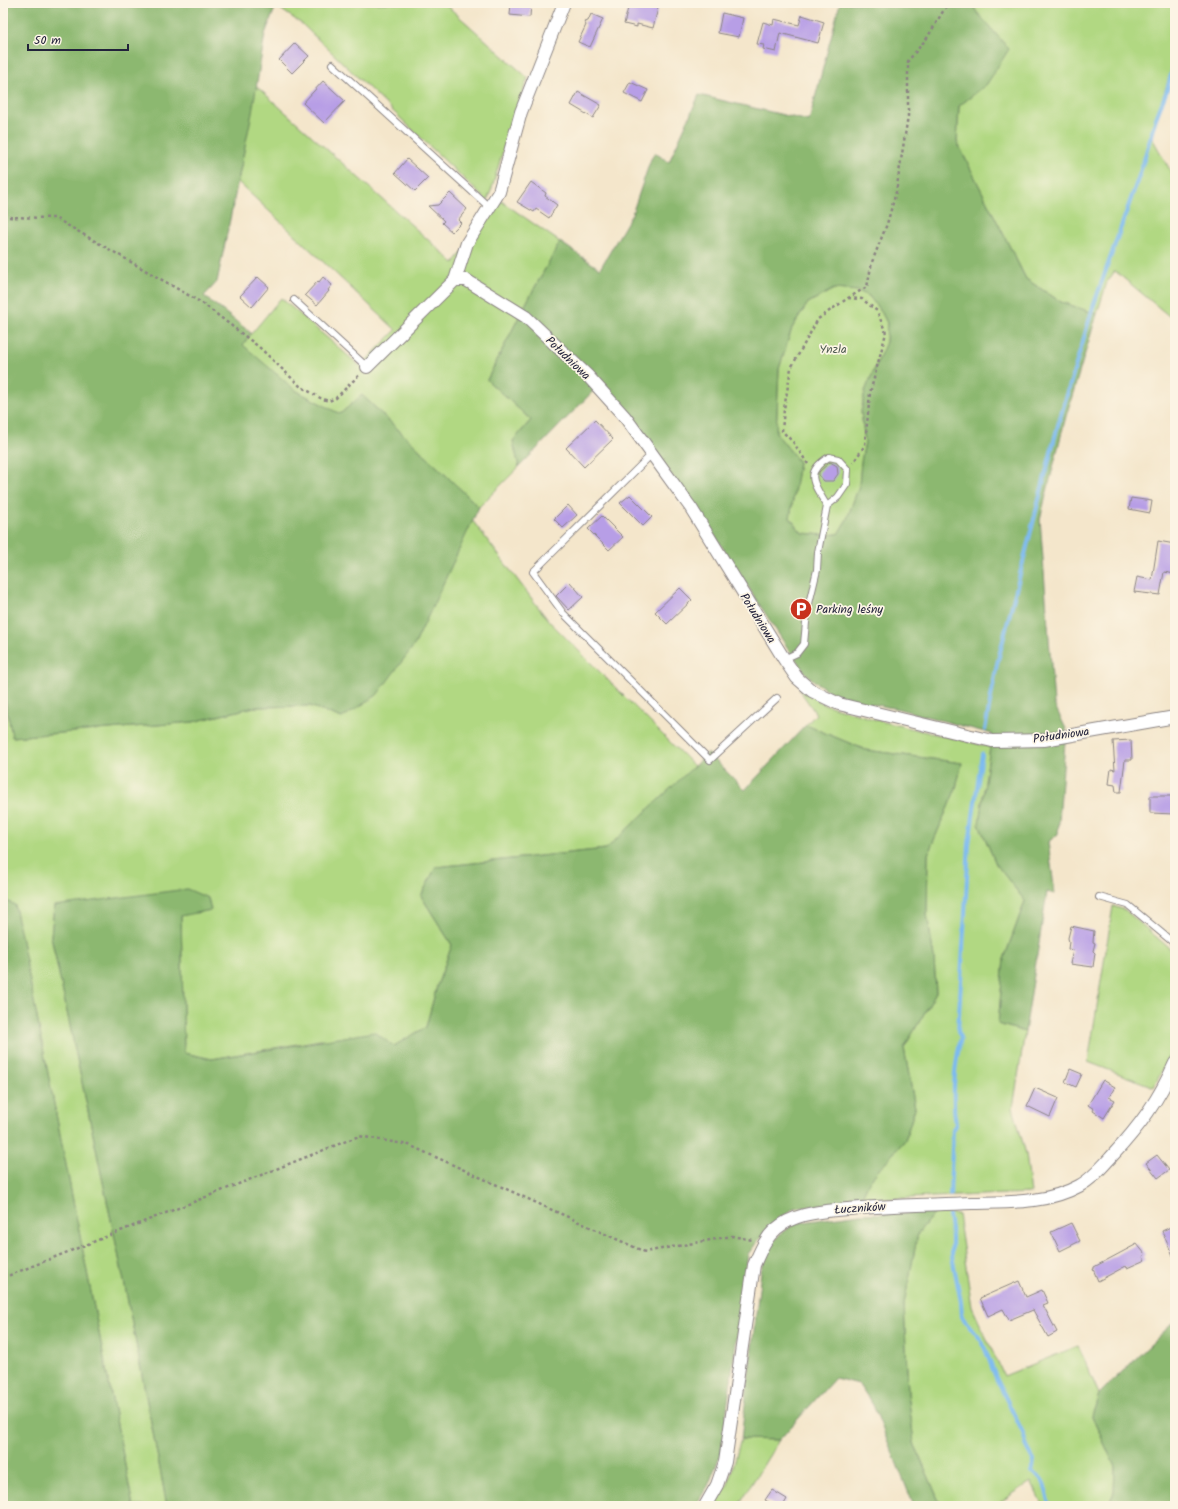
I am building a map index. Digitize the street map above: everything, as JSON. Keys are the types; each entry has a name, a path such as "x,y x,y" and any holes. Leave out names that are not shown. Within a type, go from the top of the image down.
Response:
{"street":[{"path":"367,367 455,280 467,242 499,192 521,112 564,3"},
{"name":"Południowa","path":"455,280 466,280 526,318 587,375 625,417 691,508 784,659 798,678 812,691 839,704 992,741 1044,740 1175,717"},
{"name":"Łuczników","path":"705,1506 717,1485 725,1462 754,1265 764,1243 776,1229 790,1220 812,1213 858,1207 1032,1201 1062,1194 1080,1186 1097,1172 1133,1133 1153,1107 1175,1064"}],"lane":[{"path":"332,64 489,207"},
{"path":"294,300 367,367"},
{"path":"652,454 533,572 563,613 710,760 777,698"},
{"path":"784,659 798,654 804,644 807,612 817,570 818,552 827,506 813,479 813,471 820,463 829,457 838,459 848,470 847,484 838,497 827,506"},
{"path":"1099,897 1128,905 1175,944"}],"path":[{"path":"813,471 793,442 782,431 784,409 792,368 818,319 867,287 872,262 887,224 896,192 908,116 908,61 927,38 949,3"},
{"path":"3,217 55,218 202,303 259,347 300,386 322,400 336,398 367,367"},
{"path":"848,298 862,299 877,311 886,333 870,393 865,446 848,470"},
{"path":"3,1276 10,1275 359,1136 409,1145 645,1252 732,1236 764,1243"}],"green space":[{"path":"3,3 277,3 265,34 252,113 217,282 204,296 251,333 243,345 295,390 340,414 362,395 479,507 415,644 377,695 342,718 310,706 254,707 193,722 12,737 3,688"},
{"path":"277,3 444,3 528,78 510,127 487,201 302,24 276,6"},
{"path":"840,3 972,3 976,11 1009,49 987,84 959,106 957,142 1026,279 1061,302 1097,314 1066,416 1040,519 1054,704 1066,729 1058,834 1048,842 1055,894 1047,892 1025,1032 998,1024 1004,959 1025,901 996,864 979,824 992,734 899,709 865,703 828,691 808,676 789,650 700,513 601,383 519,467 513,441 531,420 487,380 524,307 560,242 600,269 632,214 651,159 655,153 669,162 699,95 809,121","holes":["834,289 858,291 869,296 882,313 887,323 886,342 865,391 861,412 865,442 861,462 859,486 847,519 838,534 823,535 802,533 790,518 799,462 776,433 779,369 792,328 808,303"]},
{"path":"972,3 1175,3 1175,58 1151,136 1175,179 1175,321 1115,271 1107,282 1097,314 1061,302 1026,279 957,142 959,106 987,84 976,11"},
{"path":"256,86 454,263 501,201 560,242 524,307 487,380 531,420 513,441 519,467 479,507 362,395 340,414 295,390 242,345 281,298 360,366 396,330 238,182"},
{"name":"Ynzla","path":"834,289 858,291 869,296 882,313 887,323 886,342 865,391 861,412 865,442 861,462 859,486 847,519 838,534 823,535 802,533 790,518 799,462 776,433 779,369 792,328 808,303"},
{"path":"472,520 548,620 695,767 606,849 436,867 421,896 452,945 437,986 426,1027 394,1046 320,1040 212,1059 184,1053 181,915 211,910 208,898 54,906 51,936 125,1286 167,1506 133,1506 15,906 3,899 3,688 13,737 193,722 254,707 310,706 342,718 415,644"},
{"path":"799,689 824,704 880,721 990,747 979,824 996,864 1025,901 1004,959 998,1024 1025,1032 1013,1108 1026,1154 1031,1193 860,1200 870,1180 905,1140 915,1108 904,1048 936,993 934,958 927,914 928,854 956,788 962,763 866,750 806,725 816,714"},
{"path":"806,725 866,750 962,763 956,788 928,854 927,914 934,958 936,993 904,1048 915,1108 905,1140 870,1180 860,1200 794,1208 767,1229 748,1254 721,1453 708,1486 695,1506 167,1506 125,1286 51,936 54,906 187,889 208,898 211,910 181,916 184,1053 212,1059 374,1032 394,1046 426,1027 437,986 452,945 421,896 436,867 606,849 708,753 745,790"},
{"path":"3,899 15,905 133,1506 3,1506"},
{"path":"1113,906 1125,910 1175,953 1175,1044 1154,1087 1088,1062"},
{"path":"935,1212 958,1214 972,1307 1004,1376 1078,1346 1099,1394 1092,1417 1115,1467 1114,1492 1108,1506 1043,1506 1031,1482 994,1506 941,1506 914,1443 908,1393 904,1304 918,1233"},
{"path":"935,1212 918,1233 904,1304 908,1393 914,1443 941,1506 914,1506 873,1405 859,1384 835,1378 779,1440 741,1439 761,1272 768,1248 781,1233 796,1223 860,1214"},
{"path":"1175,1321 1175,1506 1108,1506 1114,1492 1115,1467 1092,1417 1099,1394"},
{"path":"741,1439 779,1440 738,1506 715,1506 728,1484"}],"building":[{"path":"511,3 531,3 530,17 510,15"},
{"path":"646,3 659,4 653,28 637,24 637,27 624,24 629,4 644,7"},
{"path":"722,13 743,18 739,37 718,33"},
{"path":"591,14 603,19 590,47 578,42 586,25 584,22 588,21"},
{"path":"802,15 824,22 818,43 780,33 776,52 763,49 764,45 757,44 763,22 773,25 774,19 799,25"},
{"path":"295,43 309,56 292,73 279,60"},
{"path":"323,81 345,101 324,123 303,103"},
{"path":"630,82 648,90 642,102 624,93"},
{"path":"578,92 601,105 593,118 571,105"},
{"path":"407,159 428,178 415,191 395,173"},
{"path":"531,182 546,193 545,196 557,205 549,218 536,209 534,212 517,202"},
{"path":"450,193 467,209 458,220 461,223 452,232 442,223 444,221 428,206 438,205"},
{"path":"258,277 269,287 252,307 240,296"},
{"path":"323,277 332,285 317,305 305,295"},
{"path":"595,420 613,439 584,467 566,448"},
{"path":"830,462 837,466 838,474 833,481 824,481 819,475 819,472"},
{"path":"630,495 652,517 643,526 620,503"},
{"path":"1131,498 1152,501 1150,513 1129,509"},
{"path":"568,505 577,515 563,528 554,519"},
{"path":"602,516 623,537 609,550 588,529"},
{"path":"1158,541 1175,544 1175,574 1164,572 1160,595 1134,592 1137,577 1152,580"},
{"path":"570,582 583,597 569,610 556,596"},
{"path":"680,588 692,600 667,624 655,612"},
{"path":"1131,740 1132,760 1125,760 1121,792 1116,792 1115,785 1109,784 1111,769 1115,770 1113,741"},
{"path":"1150,796 1175,796 1175,814 1150,813"},
{"path":"1071,926 1094,931 1093,942 1095,943 1093,951 1095,953 1093,967 1070,964 1073,950 1068,949 1068,938"},
{"path":"1070,1069 1082,1074 1076,1087 1065,1082"},
{"path":"1103,1080 1115,1087 1109,1097 1115,1100 1104,1118 1093,1111 1094,1109 1088,1105"},
{"path":"1035,1088 1058,1098 1050,1117 1027,1106"},
{"path":"1157,1155 1169,1170 1158,1178 1146,1163"},
{"path":"1071,1223 1080,1241 1060,1251 1051,1232"},
{"path":"1175,1225 1175,1261 1162,1231"},
{"path":"1137,1244 1145,1254 1143,1257 1145,1260 1127,1268 1126,1266 1098,1281 1093,1269 1094,1267"},
{"path":"1019,1281 1026,1297 1042,1290 1048,1303 1043,1305 1057,1332 1048,1337 1033,1310 1009,1320 1003,1309 988,1316 980,1298"},
{"path":"772,1490 787,1499 783,1506 775,1506 765,1500"}],"waterway":[{"path":"985,730 997,664 1058,425 1093,307 1140,173 1156,118 1167,90 1175,60"},
{"path":"950,1195 953,1129 956,1124 954,1080 961,1037 958,1032 969,844 982,754"},
{"path":"949,1215 952,1237 952,1256 961,1302 962,1317 982,1341 996,1378 1023,1433 1027,1447 1034,1460 1032,1472 1043,1482 1051,1506"}],"place":[{"name":"Parking leśny","path":"801,609"}]}
